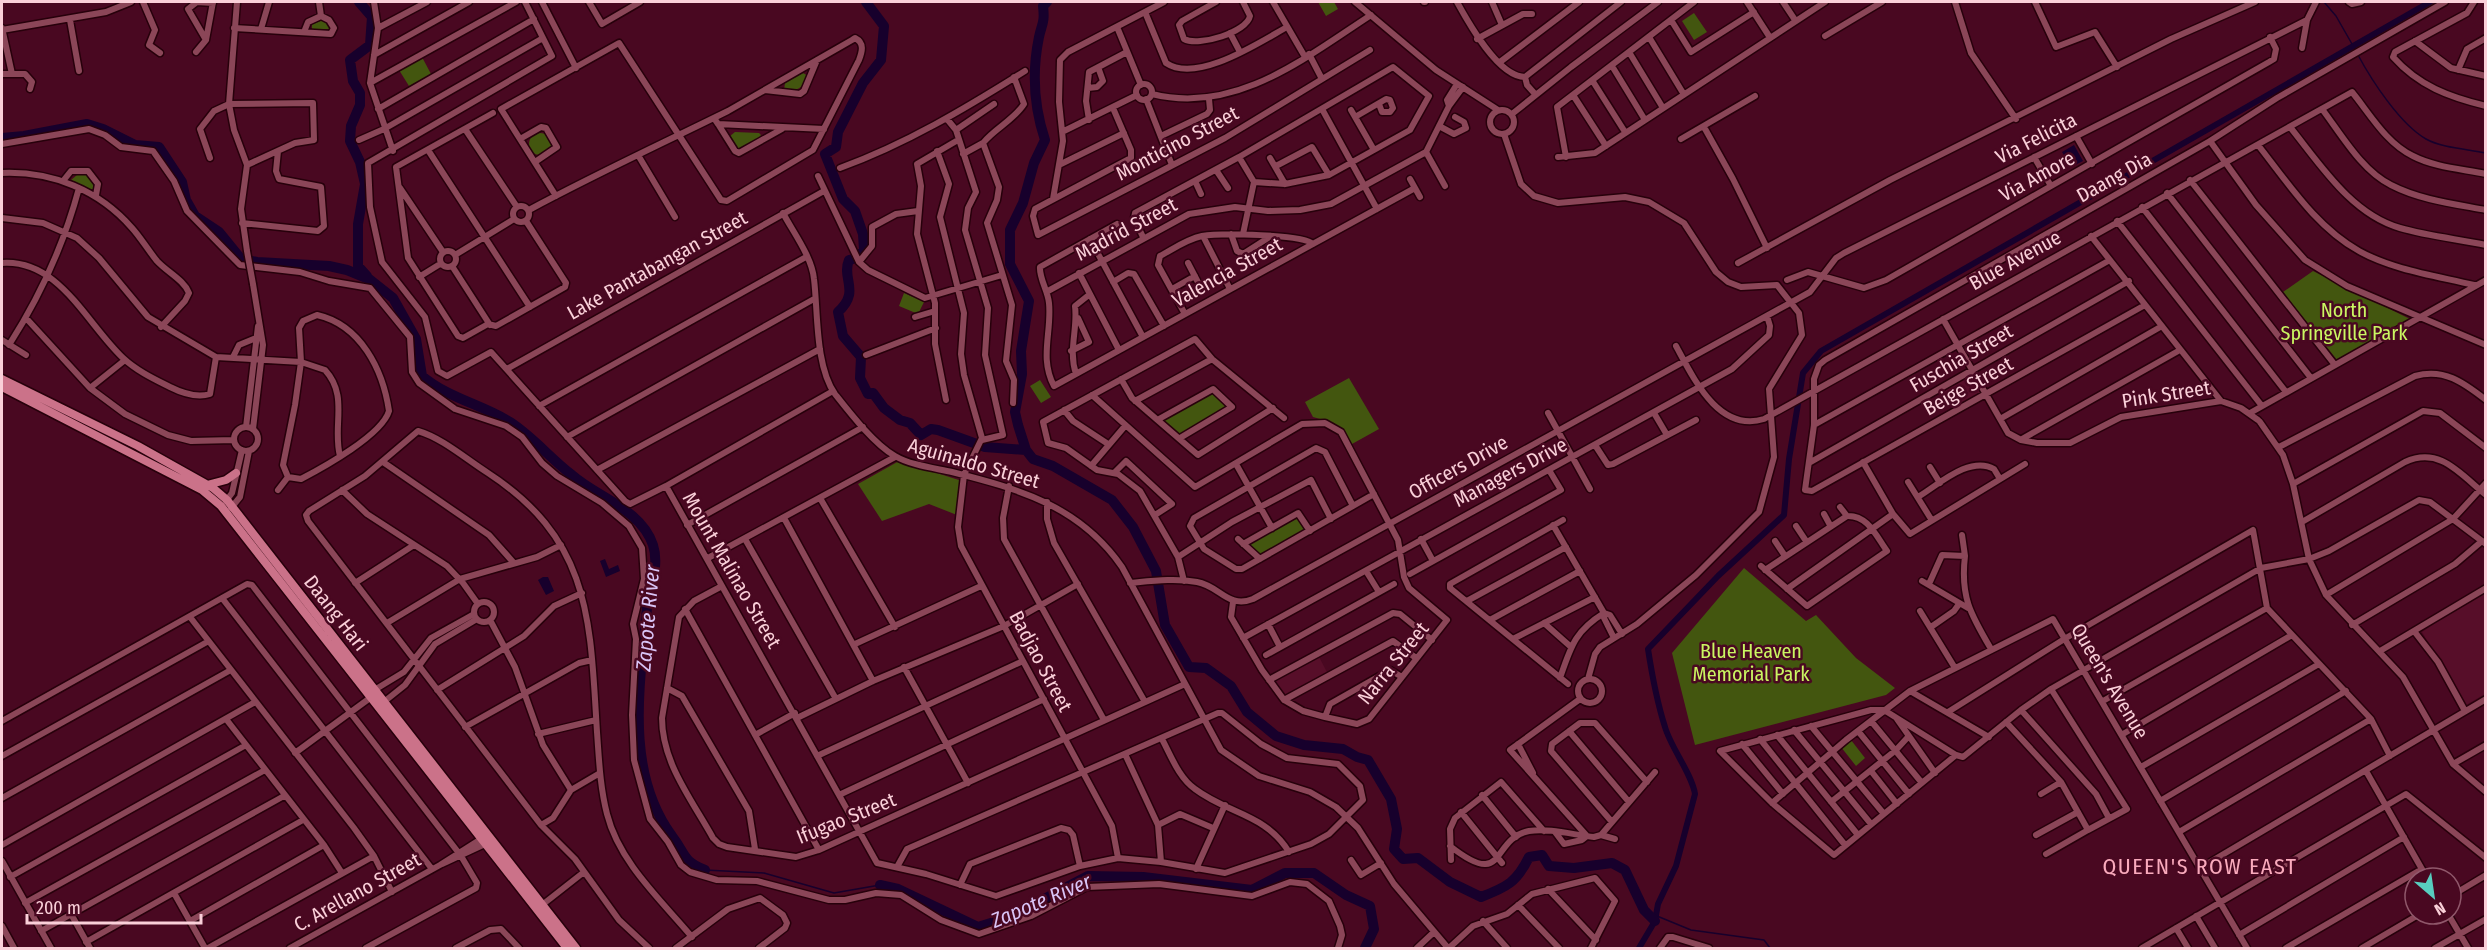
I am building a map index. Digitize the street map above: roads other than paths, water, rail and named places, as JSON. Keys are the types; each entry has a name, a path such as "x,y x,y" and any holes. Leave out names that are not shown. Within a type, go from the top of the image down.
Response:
{"main road":[{"name":"Daang Hari","path":"2,379 138,446 207,485 227,506 376,689 576,948"},
{"name":"Daang Hari","path":"2,387 202,490 227,506 370,698 567,948"},
{"path":"207,485 226,480 237,473"}],"street":[{"path":"12,74 2,29 70,20 106,12 131,2"},
{"path":"143,2 155,30 149,45 160,52"},
{"path":"196,52 206,40 213,2 197,2 188,9 206,40"},
{"path":"237,2 229,104 234,130 247,165 241,209 242,223 263,337 258,359 250,428"},
{"path":"261,29 268,2"},
{"path":"319,2 321,16"},
{"path":"377,2 378,28 370,83 393,151 552,56 525,2"},
{"path":"378,28 427,2"},
{"path":"374,55 469,2"},
{"path":"370,83 516,2"},
{"path":"542,2 576,68"},
{"path":"589,2 602,24 640,2"},
{"path":"1053,199 1061,164 1064,131 1059,102 1060,60 1068,52 1164,2"},
{"path":"1215,2 1182,21 1179,25 1184,39 1194,43 1226,32 1251,19 1243,2"},
{"path":"1273,2 1322,79"},
{"path":"1355,2 1427,63 1485,101 1496,111"},
{"path":"1457,2 1477,39 1515,75 1525,77"},
{"path":"1492,2 1491,5 1502,25"},
{"path":"1525,77 1612,4 1621,2"},
{"path":"1512,114 1535,94 1658,2"},
{"path":"1566,156 1557,107 1694,2"},
{"path":"1747,2 1769,36"},
{"path":"1783,2 1795,20"},
{"path":"1558,157 1587,156 1606,146 1795,20 1815,4 1825,2"},
{"path":"1825,36 1882,2"},
{"path":"1955,2 1971,53 2016,119"},
{"path":"2035,2 2056,47 2095,32 2117,67"},
{"path":"1738,263 1841,205 2117,67 2254,2"},
{"path":"2302,48 2307,20 2316,2"},
{"path":"2351,3 2361,2"},
{"name":"Daang Dia","path":"1814,390 1816,372 1825,360 2210,141 2360,49 2445,2"},
{"path":"2474,2 2467,13 2393,54 2406,69 2431,88 2447,96 2486,106"},
{"path":"1500,62 1575,3"},
{"path":"1145,12 1169,66 1188,68 1214,64 1287,27"},
{"path":"1671,20 1691,52 1754,12"},
{"path":"1477,39 1523,14 1532,14"},
{"path":"1064,131 1137,95 1209,99 1248,88 1307,56 1371,15"},
{"path":"234,28 328,34 333,32 334,28 329,20 321,16"},
{"path":"304,32 308,22 321,16"},
{"path":"70,20 79,71"},
{"path":"378,109 534,20"},
{"name":"Via Felicita","path":"1792,302 1815,288 1844,253 2270,37 2302,25 2307,20"},
{"path":"1117,27 1141,85"},
{"path":"1226,32 1240,52"},
{"path":"1648,37 1683,93"},
{"name":"Via Amore","path":"1787,280 1803,272 1824,275 1860,288 1871,287 2274,59 2276,49 2270,37"},
{"path":"359,140 384,129 543,38"},
{"path":"493,113 396,167 403,199 408,258 459,341 490,325 496,326 565,287 566,283 526,221 529,210 679,135 716,121 855,38 860,42 862,50 859,60 809,154 727,201 721,200 679,135 619,43 501,110 556,196"},
{"path":"2458,70 2467,49 2486,38"},
{"path":"2415,40 2444,64 2458,70 2486,76"},
{"name":"Monticino Street","path":"1053,199 1033,212 1038,234 1225,138 1370,50"},
{"path":"1089,120 1086,101 1087,75 1127,52"},
{"path":"1629,52 1662,108"},
{"path":"765,90 800,94 804,91 817,60"},
{"path":"1612,66 1645,120"},
{"path":"1088,88 1097,87 1103,81 1098,67"},
{"path":"1143,237 1134,218 1135,213 1195,182 1393,67 1430,96 1410,130 1329,175 1285,184 1254,182"},
{"path":"840,168 907,140 947,119 1025,70"},
{"path":"2,74 28,76 32,82 30,89"},
{"path":"963,154 983,143 991,133 1019,113 1024,104 1014,77"},
{"path":"1525,77 1527,85 1535,94"},
{"path":"1592,80 1625,132"},
{"path":"1137,95 1137,89 1141,85"},
{"path":"1141,85 1150,87 1149,97 1173,165"},
{"path":"1445,186 1426,152 1449,106 1447,100 1460,85"},
{"name":"Blue Avenue","path":"1700,387 1712,404 1735,418 1747,422 1770,416 2190,180 2352,92 2389,139 2404,152 2424,161 2486,174"},
{"path":"1573,95 1606,146"},
{"path":"1681,139 1755,96"},
{"path":"1161,136 1207,114 1210,110 1209,99"},
{"path":"210,158 200,129 214,111 229,104 313,103 314,140 295,143 247,165"},
{"path":"956,130 994,104"},
{"path":"1355,117 1379,104"},
{"path":"1053,199 1131,158 1131,150 1113,108"},
{"path":"1322,109 1377,209"},
{"path":"1351,110 1374,150"},
{"path":"1505,110 1512,114 1513,128 1504,134 1496,133 1491,127 1490,119 1496,111 1505,110"},
{"path":"2322,110 2372,171 2389,185 2421,197 2486,210"},
{"path":"1439,126 1454,134 1466,128 1466,124 1455,117"},
{"path":"947,119 956,130 976,192 964,222 988,309 986,366 1003,435 982,442"},
{"path":"716,121 783,129 824,129"},
{"path":"716,121 735,151 739,153 783,129"},
{"path":"520,139 541,127 546,128 557,147 535,162"},
{"path":"1704,127 1767,248"},
{"path":"2290,127 2343,191 2358,205 2398,227 2486,245"},
{"path":"2,144 89,129 105,135 121,147 153,151 174,182 187,211 240,265 300,272 329,281 370,288 410,337 412,372 419,384 455,410 506,426 522,437 542,463 557,476 602,503 629,526 642,548 644,564 644,579 633,624 636,639 632,715 634,760 650,819 668,842 681,865 690,872 717,880 756,881 829,900 845,900 876,893 901,895 941,920 980,934 1031,916 1087,886 1159,884 1252,896 1290,882 1307,884 1329,901 1342,935 1338,948"},
{"path":"465,129 517,207"},
{"path":"1061,164 1124,133"},
{"path":"1504,134 1521,184 1534,196 1558,203 1625,196 1649,202 1684,223 1716,272 1728,282 1741,287 1774,284 1792,302 1801,318 1802,335 1769,389 1774,456 1759,512 1696,575 1595,654 1588,679"},
{"path":"2076,136 2092,164"},
{"path":"946,400 938,364 935,310 917,234 921,186 917,164 958,140"},
{"path":"2210,141 2274,228 2305,260 2347,286 2444,327 2484,340"},
{"path":"983,143 999,187 997,200 987,224 1012,305 1006,361 1014,380 1013,403"},
{"path":"2258,145 2318,219 2343,241 2380,261 2475,285"},
{"path":"1276,166 1312,147 1329,175"},
{"path":"428,150 530,307"},
{"path":"242,223 318,231 324,226 321,187 279,179 276,171 278,151"},
{"name":"Mount Malinao Street","path":"393,151 368,163 370,207 382,262 425,317 438,371 447,376 491,352 630,504 666,486 877,863 996,896 1080,866 1118,858 1161,862 1196,870 1225,873 1311,844 1329,834 1364,797 1360,786 1344,768 1326,761 1287,758 1261,744 1222,713 1203,720"},
{"path":"937,151 949,184 940,217 964,313 961,354 964,375 977,412 982,442 964,475"},
{"name":"Madrid Street","path":"1048,291 1177,219 1202,210 1248,208 1268,211 1331,204 1426,152"},
{"path":"638,155 675,217"},
{"path":"1239,157 1254,182 1243,234"},
{"path":"2034,157 2051,186"},
{"path":"1270,158 1285,184"},
{"path":"1216,170 1228,188"},
{"path":"63,181 71,171 88,171 98,184 96,195"},
{"path":"2,173 25,173 63,181 96,195 131,226 158,261 188,290 188,297 161,327"},
{"path":"818,176 858,259 868,270 926,298 1002,275"},
{"path":"1410,179 1420,197"},
{"path":"2190,180 2335,365"},
{"path":"1195,182 1201,194"},
{"path":"9,345 49,275 67,232 79,188"},
{"name":"Valencia Street","path":"1048,291 1050,315 1046,364 1053,386 1415,188"},
{"name":"Lake Pantabangan Street","path":"507,369 824,191"},
{"path":"2167,193 2311,378"},
{"path":"403,199 442,252"},
{"path":"514,219 513,211 517,207 525,206 529,210"},
{"path":"2142,207 2286,392"},
{"path":"858,259 872,246 872,227 896,214 918,211"},
{"name":"Aguinaldo Street","path":"783,213 814,277 814,299 820,349 833,391 863,427 895,457 1009,486 1047,502 1082,524 1109,548 1215,742 1228,756 1272,782 1323,798 1347,817 1358,828 1394,884 1449,948"},
{"path":"2,218 43,223 67,232 99,258 138,308 161,327 216,357 301,362 326,370 336,386 340,403 337,432 340,456"},
{"path":"455,255 514,219"},
{"path":"514,219 521,223 526,221"},
{"path":"2117,221 2262,405"},
{"path":"1048,291 1040,267 1117,224"},
{"path":"1231,234 1237,250 1243,254 1268,237"},
{"path":"1185,314 1158,264 1160,256 1203,236 1243,234 1303,238 1313,244"},
{"path":"1203,236 1230,289"},
{"path":"2091,236 2221,401"},
{"path":"1090,239 1143,337"},
{"path":"449,251 455,255 456,261 452,266 445,267 441,264 439,258 442,252 449,251"},
{"path":"539,406 806,257"},
{"path":"1814,425 2110,260"},
{"path":"2,263 21,264 49,275 125,360 177,391 200,396 210,394 213,390 216,357"},
{"path":"1188,263 1202,288"},
{"path":"419,277 441,264"},
{"path":"452,266 490,325"},
{"path":"1079,273 1119,350"},
{"path":"1113,282 1128,273 1134,274 1164,326"},
{"path":"1172,289 1195,276"},
{"path":"2250,413 2486,280"},
{"name":"Fuschia Street","path":"1809,463 2128,281"},
{"path":"1071,351 1089,342 1075,306 1090,294"},
{"path":"567,437 814,299"},
{"name":"Officers Drive","path":"1233,602 1253,599 1792,302"},
{"name":"Beige Street","path":"1809,463 1805,490 1812,491 2145,305"},
{"path":"915,317 935,310"},
{"path":"309,316 325,317 364,344 371,354 388,406 385,421 340,456 301,479 288,477 283,465 301,362 300,328 309,316"},
{"name":"Managers Drive","path":"1243,638 1654,413 1740,363 1769,335 1767,316"},
{"path":"26,318 90,388 125,414 168,435 191,441 234,440 245,451"},
{"path":"1076,374 1071,351 1078,318"},
{"path":"1943,319 2008,433 2021,440 2180,350"},
{"path":"258,359 256,338 259,325"},
{"path":"2000,419 2162,326"},
{"path":"866,355 936,328"},
{"path":"233,357 239,345 256,338"},
{"path":"1184,581 1178,557 1140,491 1124,477 1097,470 1066,448 1048,443 1042,422 1195,339 1212,359 1284,418"},
{"path":"2,340 26,355"},
{"path":"1676,346 1700,387"},
{"path":"597,470 820,349"},
{"path":"1135,401 1212,359"},
{"path":"90,388 125,360"},
{"path":"2279,447 2415,376 2430,372 2454,379 2486,400"},
{"path":"1121,379 1135,401 1159,419 1198,455 1273,408"},
{"path":"1159,419 1213,389 1233,408 1180,438"},
{"path":"1809,463 1814,425 1814,390"},
{"path":"666,486 833,391"},
{"path":"1091,466 1125,426 1092,395"},
{"name":"Pink Street","path":"2021,440 2070,443 2121,417 2221,401 2250,413 2279,447 2293,484 2309,559 2326,595 2352,625 2380,651 2413,693 2453,764 2486,792"},
{"path":"1064,410 1072,422 1108,444"},
{"path":"2293,484 2423,411 2440,413 2486,448"},
{"path":"1548,412 1590,489"},
{"path":"1654,413 1667,435"},
{"path":"1595,445 1608,465 1696,420"},
{"name":"Narra Street","path":"1125,426 1195,487 1302,424 1310,421 1325,423 1341,432 1402,550 1404,577 1409,588 1447,620 1364,722 1357,724 1303,711 1284,700 1262,670 1231,617 1233,602"},
{"path":"687,525 863,427"},
{"path":"234,440 237,431 250,428"},
{"path":"227,506 245,451 258,443 258,435 250,428"},
{"path":"649,948 619,920 584,872 541,825 413,661 387,622 308,521 306,515 314,507 383,462 418,431 425,433 519,495 561,545 582,592 589,621 600,773 607,815 628,861 692,937"},
{"path":"1353,506 1325,452 1320,448 1249,486 1191,521 1190,526 1198,543 1236,569 1242,569 1310,531 1374,494"},
{"path":"227,506 240,497 245,451"},
{"path":"2302,522 2405,462 2424,455 2444,461 2486,495"},
{"path":"708,558 895,457"},
{"path":"1114,473 1126,461 1161,492 1172,504 1155,515"},
{"path":"383,462 489,535 513,562"},
{"path":"1863,462 1893,514 1910,534 1931,519 2025,464"},
{"path":"1236,464 1272,528"},
{"path":"1918,498 1940,483 1979,464 1994,469 2000,479"},
{"path":"1930,467 1940,483"},
{"path":"1410,574 1561,490 1549,470"},
{"name":"Badjao Street","path":"964,475 958,527 964,554 1112,826 1118,858"},
{"path":"278,490 288,477"},
{"path":"1178,557 1198,543 1311,480 1331,519"},
{"path":"1908,482 1931,519"},
{"path":"2326,595 2453,519 2486,483"},
{"path":"1009,486 1003,519 1004,539 1104,720"},
{"path":"342,490 356,506 447,566 460,579 478,604 475,616 435,644 405,685 385,701"},
{"path":"820,498 895,627"},
{"path":"1956,755 1832,855 1772,803 1720,751 1871,710 1884,710 1956,755 1963,757 2051,689 2261,568 2309,559 2329,551 2419,500 2430,502 2484,542 2455,564 2352,625"},
{"path":"1047,502 1047,519 1054,543 1145,702"},
{"path":"1840,507 1846,516"},
{"path":"1260,559 1241,542 1298,513 1310,531"},
{"path":"1824,514 1830,525"},
{"path":"1787,589 1893,514"},
{"path":"1846,516 1860,518 1872,529 1887,551 1810,605 1804,606 1763,568 1846,516"},
{"path":"784,518 855,644 873,681"},
{"path":"1563,520 1450,584 1450,588 1568,684"},
{"path":"1553,525 1605,613 1610,615 1622,634"},
{"path":"1796,526 1806,541"},
{"path":"1948,712 2066,638 2253,530 2267,608 2371,719 2390,756"},
{"path":"1962,535 1965,556 1962,581 1968,608 1991,649"},
{"path":"745,539 836,699"},
{"path":"1421,539 1433,561"},
{"path":"1776,541 1785,556"},
{"path":"387,622 460,579 537,556 561,545"},
{"path":"355,583 414,546"},
{"path":"1467,601 1566,547"},
{"path":"1965,556 1942,555 1925,583 1968,608"},
{"path":"1366,571 1379,592"},
{"path":"1490,620 1580,571"},
{"path":"1130,583 1167,580 1207,585 1233,602"},
{"path":"2,721 248,584 256,589 460,854 477,883 476,888 366,948"},
{"path":"755,735 904,667 1004,626 1078,584"},
{"path":"1266,655 1394,584"},
{"path":"722,586 685,609 819,850"},
{"path":"855,644 981,586"},
{"path":"2380,651 2486,588"},
{"path":"436,690 529,633 554,606 582,592"},
{"path":"1514,639 1595,597"},
{"path":"222,598 432,869"},
{"path":"475,616 482,622 490,620 494,613 491,605 486,602 478,604"},
{"path":"1931,627 1954,611 1959,603"},
{"path":"2103,701 2267,608"},
{"name":"Ifugao Street","path":"685,609 677,624 662,727 668,759 716,842 727,847 755,849 795,857 819,850 1185,684"},
{"path":"1920,611 1955,668"},
{"path":"1269,680 1393,613 1400,614 1432,640"},
{"path":"1605,613 1604,618 1614,638"},
{"path":"1560,678 1571,647 1582,629 1605,613"},
{"path":"376,689 404,672 431,638 475,616"},
{"path":"190,617 229,671 374,856 393,892"},
{"name":"Queen's Avenue","path":"1772,803 1910,691 2053,619 2085,669 2247,948"},
{"path":"490,620 505,647 538,734 572,790"},
{"path":"1268,624 1280,647"},
{"path":"1544,624 1571,647"},
{"path":"2414,631 2438,662 2465,711"},
{"path":"2122,734 2292,635"},
{"path":"1284,700 1393,641 1416,658"},
{"path":"2,756 207,642"},
{"path":"465,727 579,663 592,660"},
{"path":"818,756 1023,661"},
{"path":"2141,767 2319,664"},
{"path":"904,667 968,783"},
{"path":"1325,717 1330,704 1390,670 1402,677"},
{"path":"2,798 229,671"},
{"path":"1588,679 1600,683 1602,695 1592,704 1580,699 1578,689 1583,681 1588,679"},
{"path":"667,688 682,696 749,811 755,849"},
{"path":"2046,854 2127,809 2051,689"},
{"path":"1910,691 1989,737"},
{"path":"2160,801 2346,691"},
{"path":"295,753 326,733 370,698"},
{"path":"839,795 1044,699"},
{"path":"1580,699 1510,750 1587,836"},
{"path":"2200,868 2486,699"},
{"path":"2,845 255,702"},
{"path":"2021,710 2096,794 2109,818"},
{"path":"226,719 324,845 342,873"},
{"path":"1896,719 1935,773"},
{"path":"2179,832 2371,719"},
{"path":"538,734 596,720"},
{"path":"897,867 907,849 1203,720"},
{"path":"1871,721 1922,783"},
{"path":"2006,722 2061,782 2088,830"},
{"path":"1612,822 1550,749 1552,744 1582,723 1595,723 1647,782"},
{"path":"1811,726 1884,814"},
{"path":"1794,730 1871,825"},
{"path":"1569,731 1629,802"},
{"path":"1858,731 1909,794"},
{"path":"1777,735 1858,835"},
{"path":"1831,802 1884,761 1908,738"},
{"path":"1162,739 1182,775 1193,788 1271,829 1289,852"},
{"path":"1760,739 1845,845"},
{"path":"1518,744 1533,773"},
{"path":"1742,744 1784,794"},
{"path":"10,876 246,745"},
{"path":"2453,764 2486,745"},
{"path":"1125,754 1158,825 1161,862"},
{"path":"25,903 265,770"},
{"path":"1871,771 1897,804"},
{"path":"2366,771 2420,866"},
{"path":"1601,835 1655,772"},
{"path":"541,825 553,818 572,790 600,773"},
{"path":"1451,860 1452,823 1461,812 1499,782 1504,782 1544,831"},
{"path":"2041,794 2061,782"},
{"path":"2142,948 2406,794 2486,858"},
{"path":"1482,795 1516,837"},
{"path":"41,931 284,796"},
{"path":"1196,870 1213,828 1225,806"},
{"path":"1461,812 1501,860"},
{"path":"2036,835 2078,812"},
{"path":"1158,825 1180,814 1213,828"},
{"path":"86,942 303,820"},
{"path":"960,885 970,864 1061,828 1070,830 1073,835 1080,866"},
{"path":"1450,846 1476,864 1501,860 1516,837 1530,831 1601,835 1615,839"},
{"path":"1555,832 1564,844 1582,840 1587,836"},
{"path":"2239,934 2404,837"},
{"name":"C. Arellano Street","path":"290,948 483,841"},
{"path":"190,921 324,845"},
{"path":"174,893 206,948 374,856"},
{"path":"1351,860 1361,875 1381,863"},
{"path":"2,861 51,948"},
{"path":"542,905 584,872"},
{"path":"2463,889 2486,875"},
{"path":"1449,948 1473,926 1507,914 1532,894 1595,878 1615,901 1592,948"},
{"path":"2286,948 2403,880"},
{"path":"1548,889 1596,940"},
{"path":"676,948 728,909 760,898 783,915 787,923 785,928 759,948"},
{"path":"1518,905 1559,948"},
{"path":"71,914 90,948"},
{"path":"2196,916 2215,948"},
{"path":"2435,948 2486,919"},
{"path":"1483,921 1507,948"},
{"path":"2362,948 2403,924"},
{"path":"2,926 14,948"},
{"path":"2455,926 2468,948"},
{"path":"2176,928 2188,948"},
{"path":"456,948 490,930 501,929 519,948"},
{"path":"1417,948 1434,932"},
{"path":"1660,948 1668,937 1673,937 1709,948"},
{"path":"2154,941 2159,948"}],"waterway":[{"path":"359,2 372,17 370,45 350,60 353,81 360,93 360,105 351,126 350,141 360,162 365,184 358,224 358,266 367,276"},
{"path":"866,2 884,26 881,60 863,83 838,132 836,147 825,154 843,199 855,211 863,234 864,250 857,258 849,260 847,267 848,298 838,312 843,336 861,357 860,378 868,394 873,393 884,408 900,420 910,423 921,435 931,429 985,447 1026,450"},
{"path":"1047,2 1043,6 1035,76 1038,115 1045,140 1034,163 1023,203 1010,230 1010,264 1029,301 1021,351 1022,374 1015,412 1026,450 1033,459 1053,466 1112,500 1133,527 1156,571 1165,625 1189,667 1206,668 1231,686 1247,712 1276,736 1304,745 1343,749 1368,760 1391,799 1397,829 1394,849 1403,859 1418,858 1450,882 1481,897 1510,883 1529,857 1542,855 1549,866 1574,868 1612,863 1625,870 1644,910 1655,921"},
{"path":"2324,2 2336,16 2356,51"},
{"path":"1639,948 1655,921 1658,904 1676,866 1695,794 1690,778 1665,727 1648,649 1718,576 1784,515 1789,459 1803,373 1821,351 2430,2"},
{"path":"2358,55 2397,113 2416,132 2439,144 2486,153"},
{"name":"Zapote River","path":"2,138 87,124 103,129 135,145 159,147 182,182 186,200 195,216 219,232 241,259 329,266 369,279 393,298 416,339 422,376 443,390 510,422 582,483 618,505 639,522 647,533 655,553 641,667 639,696 641,755 647,784 657,811 685,856 705,870"},
{"name":"Zapote River","path":"705,870 764,873 834,893 880,885"},
{"name":"Zapote River","path":"880,885 898,889 978,927 1010,917 1088,876 1143,877 1252,890 1285,873 1314,873 1346,895 1370,906 1374,929 1365,948"},
{"path":"1657,916 1691,930 1764,940 1770,948"}],"district":[{"name":"QUEEN'S ROW EAST","path":"2200,866"}],"park label":[{"name":"North Springville Park","path":"2344,322"},
{"name":"Blue Heaven Memorial Park","path":"1751,662"}]}
